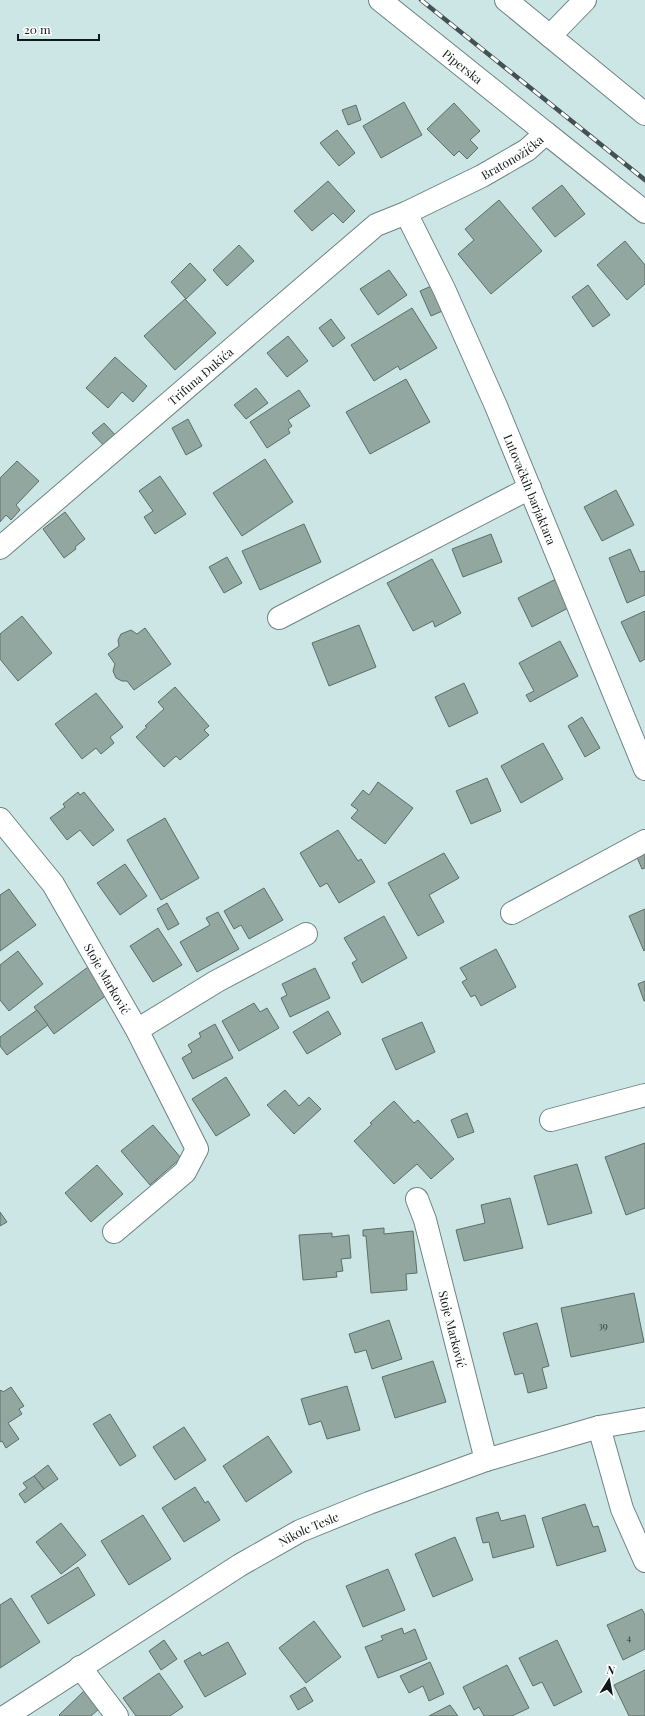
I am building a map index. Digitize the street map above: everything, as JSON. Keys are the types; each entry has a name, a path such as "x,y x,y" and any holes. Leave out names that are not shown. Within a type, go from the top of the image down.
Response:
{"street":[{"name":"Piperska","path":"380,0 546,133"},
{"path":"506,0 645,114"},
{"path":"550,36 585,0"},
{"name":"Bratonožićka","path":"406,213 482,176 526,150 546,133 645,212"},
{"name":"Lutovačkih barjaktara","path":"406,213 444,289 496,406 645,769"},
{"name":"Trifuna Đukića","path":"0,548 376,225 406,213"},
{"path":"279,618 530,488"},
{"name":"Stoje Marković","path":"0,819 53,884 137,1030 197,1149 185,1172 114,1232"},
{"path":"512,913 645,841"},
{"path":"137,1030 217,981 306,934"},
{"path":"551,1120 645,1095"},
{"name":"Stoje Marković","path":"417,1199 425,1220 486,1460"},
{"name":"Nikole Tesle","path":"6,1716 240,1565 300,1531 368,1503 486,1460 599,1427 645,1420"},
{"path":"599,1427 622,1509 645,1561"},
{"path":"80,1667 117,1716"}],"building":[{"path":"404,102 422,135 381,158 363,126"},
{"path":"454,103 480,131 470,140 478,148 467,159 459,151 454,156 427,129"},
{"path":"356,105 361,120 348,125 342,110"},
{"path":"337,130 355,153 339,166 320,143"},
{"path":"328,181 355,211 343,223 333,213 312,231 294,211"},
{"path":"562,185 585,214 555,237 532,208"},
{"path":"499,200 542,251 491,294 458,254 474,240 465,229"},
{"path":"625,241 645,265 645,284 627,300 597,265"},
{"path":"239,245 254,261 227,286 213,270"},
{"path":"190,263 206,280 186,299 171,282"},
{"path":"389,270 407,295 378,315 360,289"},
{"path":"436,284 447,309 431,316 420,291"},
{"path":"588,285 610,315 593,327 572,297"},
{"path":"185,299 216,333 175,370 144,336"},
{"path":"412,308 437,348 400,370 398,366 374,381 351,345"},
{"path":"331,319 345,338 333,347 319,328"},
{"path":"288,336 308,361 287,377 267,353"},
{"path":"115,357 147,386 133,402 122,392 108,408 86,388"},
{"path":"406,379 430,422 370,454 346,412"},
{"path":"256,388 268,403 246,419 234,405"},
{"path":"299,390 310,406 288,420 292,426 288,429 290,433 267,448 250,422"},
{"path":"188,419 202,446 186,455 172,428"},
{"path":"104,423 119,439 108,450 92,433"},
{"path":"265,459 293,502 242,536 213,493"},
{"path":"17,461 39,481 16,505 20,510 11,520 6,515 0,522 0,478"},
{"path":"160,476 186,514 155,534 144,517 153,511 139,491"},
{"path":"616,490 634,525 602,541 584,507"},
{"path":"65,512 85,539 75,547 76,549 64,558 43,529"},
{"path":"304,524 321,562 260,590 242,551"},
{"path":"491,534 502,562 463,577 452,549"},
{"path":"630,549 640,572 645,571 645,595 627,603 609,558"},
{"path":"227,557 242,583 224,593 209,567"},
{"path":"432,559 461,613 435,627 433,621 413,631 387,583"},
{"path":"556,579 570,607 532,627 518,598"},
{"path":"645,611 645,659 640,662 621,622"},
{"path":"22,616 52,653 18,681 0,659 0,634"},
{"path":"359,625 376,667 329,686 312,643"},
{"path":"145,628 171,664 134,690 127,681 122,681 116,678 113,671 115,664 108,654 119,646 118,640 121,634 131,630 137,634"},
{"path":"560,641 578,676 530,702 526,695 534,691 519,663"},
{"path":"464,683 478,713 449,727 435,697"},
{"path":"175,687 209,726 204,730 209,735 180,760 176,756 164,767 136,737 147,727 145,726 164,709 158,702"},
{"path":"96,693 123,727 110,737 114,743 101,754 96,748 82,759 55,724"},
{"path":"582,717 600,748 585,757 568,726"},
{"path":"543,743 563,779 521,803 501,766"},
{"path":"487,778 501,811 471,824 456,791"},
{"path":"378,782 413,808 385,844 351,818 358,810 351,805 363,790 369,795"},
{"path":"78,792 80,795 84,792 114,830 93,846 80,830 67,840 50,818 65,807 63,804"},
{"path":"165,818 199,878 161,900 127,840"},
{"path":"338,830 358,861 361,859 375,882 339,903 327,883 320,887 300,853"},
{"path":"645,851 645,868 642,869 636,855"},
{"path":"444,853 459,878 429,895 444,922 418,936 388,883"},
{"path":"125,864 147,896 120,915 97,883"},
{"path":"264,888 283,920 249,939 241,925 234,929 224,911"},
{"path":"9,889 36,925 0,951 0,895"},
{"path":"167,903 179,924 168,930 157,909"},
{"path":"645,909 645,950 644,951 629,916"},
{"path":"218,912 239,949 197,972 180,942 210,925 206,918"},
{"path":"384,916 407,958 362,983 352,963 357,960 344,938"},
{"path":"158,928 182,965 153,982 130,946"},
{"path":"496,949 516,987 481,1006 475,995 471,997 462,982 467,979 460,968"},
{"path":"18,951 43,984 9,1011 0,1000 0,965"},
{"path":"88,967 108,994 54,1034 34,1007"},
{"path":"315,968 330,998 290,1017 281,998 287,995 282,984"},
{"path":"645,981 645,1001 644,1001 638,984"},
{"path":"254,1003 260,1012 267,1008 279,1028 239,1051 222,1021"},
{"path":"37,1010 48,1025 7,1055 0,1046 0,1037"},
{"path":"328,1011 341,1034 307,1054 293,1032"},
{"path":"422,1022 435,1052 396,1070 382,1039"},
{"path":"215,1024 233,1058 193,1079 182,1058 192,1052 188,1045 201,1037 199,1033"},
{"path":"226,1077 250,1115 216,1136 192,1099"},
{"path":"285,1090 299,1106 309,1097 321,1109 294,1134 267,1105"},
{"path":"394,1101 414,1123 418,1120 454,1159 431,1179 417,1164 394,1184 354,1141 372,1124 370,1123"},
{"path":"467,1113 474,1132 458,1138 451,1120"},
{"path":"153,1125 181,1158 150,1185 121,1151"},
{"path":"645,1143 645,1208 626,1215 605,1157"},
{"path":"577,1164 592,1213 548,1225 534,1176"},
{"path":"97,1165 123,1194 91,1222 65,1193"},
{"path":"510,1198 523,1248 464,1261 456,1230 485,1223 481,1205"},
{"path":"0,1212 7,1222 0,1226"},
{"path":"384,1228 384,1234 413,1231 417,1273 406,1274 407,1290 371,1293 366,1236 363,1236 363,1230"},
{"path":"332,1233 332,1237 349,1235 351,1258 341,1259 343,1271 336,1272 337,1277 303,1280 299,1235"},
{"path":"634,1293 644,1342 571,1357 561,1308"},
{"path":"389,1320 402,1359 372,1369 366,1350 355,1353 349,1334"},
{"path":"537,1323 549,1366 542,1368 547,1388 528,1393 523,1373 515,1375 503,1333"},
{"path":"433,1361 446,1402 395,1418 382,1377"},
{"path":"347,1386 360,1430 327,1439 321,1421 309,1425 301,1399"},
{"path":"11,1387 24,1406 19,1409 22,1414 8,1423 19,1439 6,1448 2,1441 0,1442 0,1391 1,1390 3,1392"},
{"path":"110,1414 136,1456 120,1466 93,1424"},
{"path":"184,1427 206,1460 175,1480 153,1447"},
{"path":"268,1436 292,1472 246,1502 223,1466"},
{"path":"48,1465 58,1479 44,1489 34,1476"},
{"path":"34,1476 44,1489 25,1503 19,1494 27,1488 23,1483"},
{"path":"195,1487 205,1503 208,1501 220,1520 184,1542 162,1508"},
{"path":"585,1504 593,1527 598,1526 606,1551 557,1566 542,1518"},
{"path":"498,1512 501,1521 525,1515 534,1547 493,1558 489,1542 483,1543 476,1518"},
{"path":"143,1515 171,1559 129,1585 101,1541"},
{"path":"61,1523 86,1555 61,1574 36,1542"},
{"path":"455,1537 473,1580 433,1597 415,1554"},
{"path":"78,1567 95,1595 48,1624 31,1596"},
{"path":"388,1569 405,1610 363,1627 346,1586"},
{"path":"11,1598 40,1642 0,1668 0,1605"},
{"path":"642,1609 645,1615 645,1649 623,1660 607,1625"},
{"path":"314,1621 341,1657 306,1683 279,1648"},
{"path":"402,1628 404,1634 415,1629 427,1659 378,1678 365,1647 383,1640 381,1636"},
{"path":"164,1640 177,1659 161,1670 149,1651"},
{"path":"557,1640 582,1692 554,1706 542,1682 533,1686 519,1658"},
{"path":"228,1642 246,1674 205,1697 184,1661 200,1652 202,1656"},
{"path":"430,1662 444,1694 429,1701 423,1686 409,1693 400,1676"},
{"path":"507,1665 529,1708 512,1716 484,1716 479,1707 474,1710 463,1687"},
{"path":"645,1670 645,1716 629,1716 614,1685"},
{"path":"159,1673 183,1707 170,1716 136,1716 123,1698"},
{"path":"305,1687 313,1701 298,1710 290,1696"},
{"path":"85,1690 101,1707 91,1716 59,1715"},
{"path":"450,1705 458,1716 429,1716"}],"railway":[{"path":"421,0 645,180"}]}
